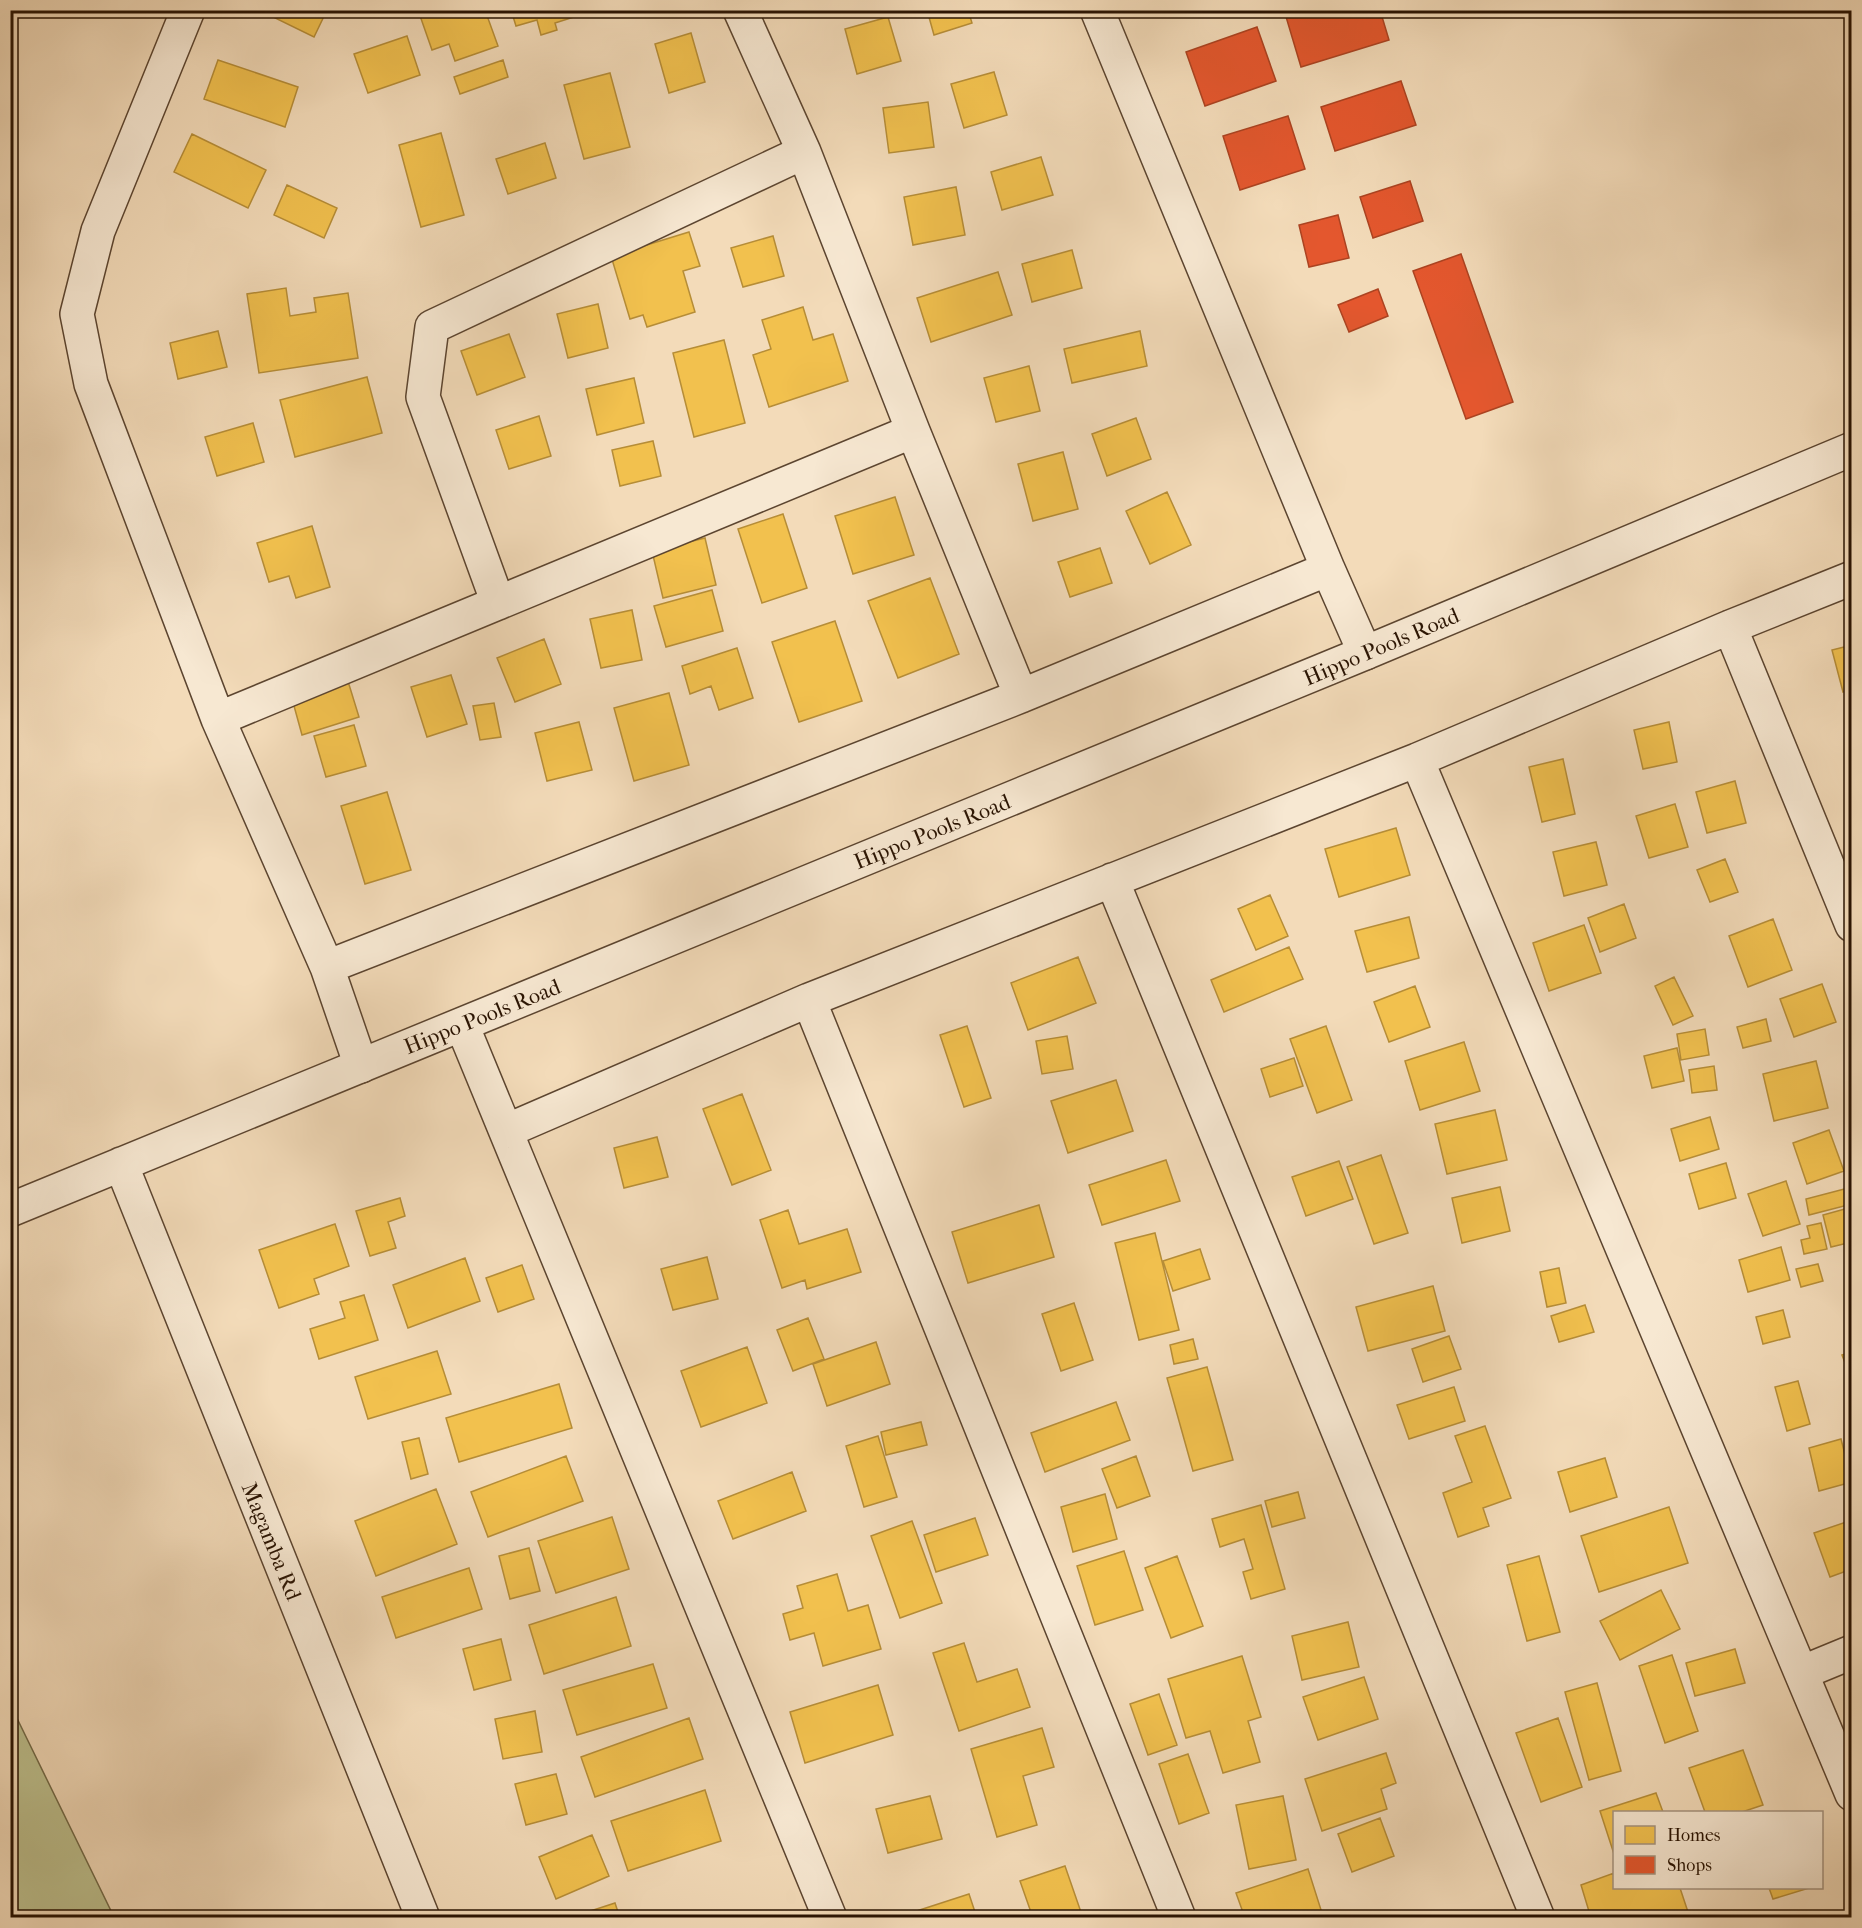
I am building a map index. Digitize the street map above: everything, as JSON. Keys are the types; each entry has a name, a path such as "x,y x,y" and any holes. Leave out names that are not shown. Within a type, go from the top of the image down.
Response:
{"street":[{"path":"188,10 98,231 77,314 91,384 218,719 327,966 361,1066"},
{"path":"740,10 804,152 913,431 1021,696"},
{"path":"1097,10 1365,652"},
{"path":"498,603 423,397 432,327 804,152"},
{"path":"218,719 913,431"},
{"name":"Hippo Pools Road","path":"10,1210 1365,652 1851,449"},
{"path":"327,966 1021,696 1328,568"},
{"path":"506,1131 809,1000 1418,760 1851,578"},
{"path":"1730,627 1851,925"},
{"path":"1418,760 1851,1794"},
{"path":"1112,880 1538,1917"},
{"path":"809,1000 1179,1917"},
{"path":"462,1025 830,1917"},
{"name":"Magamba Rd","path":"122,1164 423,1917"},
{"path":"1801,1673 1851,1652"}],"green space":[{"path":"11,1706 114,1917 11,1917"}],"building: Homes":[{"path":"276,10 327,10 314,37 273,17"},
{"path":"418,10 485,10 498,46 455,61 449,44 432,50"},
{"path":"511,10 575,10 577,16 555,23 557,30 541,35 537,20 516,26"},
{"path":"927,10 968,10 972,23 934,35"},
{"path":"888,17 901,61 857,74 845,29"},
{"path":"691,33 705,82 669,93 655,44"},
{"path":"407,36 420,75 368,93 354,54"},
{"path":"218,60 298,87 285,127 204,99"},
{"path":"503,60 508,77 460,94 454,77"},
{"path":"994,72 1007,115 964,128 951,84"},
{"path":"610,73 630,147 584,159 564,85"},
{"path":"928,102 934,147 889,153 883,108"},
{"path":"441,133 464,215 421,227 399,145"},
{"path":"192,134 266,170 248,208 174,172"},
{"path":"545,143 556,178 508,194 496,159"},
{"path":"1041,157 1053,195 1002,210 991,172"},
{"path":"287,185 337,208 324,238 274,215"},
{"path":"956,187 965,235 913,245 904,197"},
{"path":"689,232 700,266 683,271 695,312 647,327 643,315 630,319 611,256"},
{"path":"773,236 784,276 743,287 731,248"},
{"path":"1072,250 1082,288 1032,302 1022,264"},
{"path":"998,272 1012,315 931,342 917,298"},
{"path":"286,288 290,316 316,312 314,298 348,293 358,358 259,373 247,294"},
{"path":"598,304 608,348 568,358 557,314"},
{"path":"803,307 813,340 833,334 848,381 769,407 753,355 771,349 762,320"},
{"path":"218,331 227,367 178,379 170,343"},
{"path":"1140,331 1147,366 1072,383 1064,349"},
{"path":"509,334 525,377 477,395 461,351"},
{"path":"724,340 745,423 694,437 673,353"},
{"path":"1029,366 1040,411 996,422 984,378"},
{"path":"367,377 382,433 295,457 280,400"},
{"path":"634,378 644,423 597,435 586,389"},
{"path":"539,416 551,456 509,469 496,430"},
{"path":"1136,418 1151,459 1107,476 1092,434"},
{"path":"253,423 264,462 217,476 205,437"},
{"path":"653,441 661,476 620,486 612,450"},
{"path":"1063,452 1078,509 1033,521 1018,464"},
{"path":"1167,492 1191,545 1150,564 1126,511"},
{"path":"895,497 914,555 853,574 835,516"},
{"path":"783,514 807,588 762,603 738,529"},
{"path":"312,526 330,587 296,598 289,576 269,582 257,543"},
{"path":"705,538 716,585 663,598 652,551"},
{"path":"1100,548 1112,583 1070,597 1058,562"},
{"path":"930,578 959,654 898,678 868,601"},
{"path":"712,590 723,631 666,647 654,606"},
{"path":"632,610 642,660 601,668 590,619"},
{"path":"835,621 862,701 799,722 772,642"},
{"path":"544,639 561,684 515,702 497,658"},
{"path":"1852,645 1852,689 1843,692 1832,650"},
{"path":"737,648 753,698 719,710 711,686 690,694 682,666"},
{"path":"451,675 467,724 427,737 411,687"},
{"path":"347,678 359,717 302,735 291,695"},
{"path":"669,693 689,765 634,781 614,708"},
{"path":"494,703 501,737 480,740 473,706"},
{"path":"579,722 592,770 547,781 535,733"},
{"path":"1669,722 1677,762 1643,769 1634,730"},
{"path":"354,725 366,766 326,777 314,736"},
{"path":"1563,759 1575,814 1542,822 1529,767"},
{"path":"1735,781 1746,823 1707,833 1696,792"},
{"path":"387,792 411,870 365,884 341,806"},
{"path":"1675,804 1688,847 1649,858 1636,816"},
{"path":"1396,828 1410,875 1339,897 1325,849"},
{"path":"1596,842 1607,885 1564,896 1553,852"},
{"path":"1725,859 1738,892 1710,902 1697,870"},
{"path":"1270,895 1288,936 1256,950 1238,909"},
{"path":"1624,904 1636,938 1600,952 1588,918"},
{"path":"1409,917 1419,958 1367,972 1355,931"},
{"path":"1773,919 1792,970 1748,987 1729,936"},
{"path":"1584,925 1601,973 1549,991 1533,943"},
{"path":"1289,947 1303,979 1224,1012 1211,980"},
{"path":"1078,957 1096,1003 1028,1030 1011,983"},
{"path":"1674,977 1693,1016 1673,1025 1655,986"},
{"path":"1822,984 1836,1022 1794,1037 1780,999"},
{"path":"1415,986 1430,1027 1389,1042 1374,1002"},
{"path":"1766,1019 1771,1041 1743,1048 1737,1027"},
{"path":"967,1026 991,1098 964,1107 940,1035"},
{"path":"1326,1026 1352,1100 1317,1113 1290,1039"},
{"path":"1705,1029 1709,1055 1681,1060 1677,1034"},
{"path":"1067,1036 1073,1069 1042,1074 1036,1041"},
{"path":"1464,1042 1480,1091 1420,1110 1405,1061"},
{"path":"1677,1048 1684,1081 1652,1088 1644,1056"},
{"path":"1294,1058 1303,1086 1270,1097 1261,1069"},
{"path":"1816,1061 1828,1108 1774,1121 1763,1074"},
{"path":"1714,1066 1717,1090 1692,1093 1689,1070"},
{"path":"1116,1080 1133,1131 1068,1153 1051,1101"},
{"path":"742,1094 771,1170 732,1185 703,1109"},
{"path":"1495,1110 1507,1160 1447,1174 1435,1124"},
{"path":"1710,1117 1719,1149 1680,1161 1671,1129"},
{"path":"1829,1130 1844,1171 1807,1184 1793,1143"},
{"path":"657,1137 668,1177 624,1188 614,1148"},
{"path":"1381,1155 1408,1233 1374,1244 1347,1167"},
{"path":"1166,1160 1180,1201 1102,1225 1089,1185"},
{"path":"1339,1161 1353,1199 1306,1216 1292,1177"},
{"path":"1726,1163 1736,1198 1699,1209 1689,1174"},
{"path":"1786,1181 1800,1224 1763,1236 1748,1194"},
{"path":"1500,1187 1510,1231 1462,1243 1452,1198"},
{"path":"1852,1187 1852,1204 1809,1215 1806,1199"},
{"path":"400,1198 405,1216 388,1222 396,1248 370,1256 356,1211"},
{"path":"1039,1205 1054,1257 968,1283 952,1232"},
{"path":"1852,1207 1852,1242 1831,1247 1823,1215"},
{"path":"788,1210 799,1244 847,1229 861,1272 807,1289 805,1280 782,1288 760,1220"},
{"path":"1821,1223 1827,1249 1804,1254 1801,1240 1810,1238 1807,1226"},
{"path":"335,1224 349,1266 314,1279 319,1294 279,1308 259,1250"},
{"path":"1155,1233 1179,1330 1139,1340 1115,1243"},
{"path":"1781,1247 1790,1280 1748,1292 1739,1260"},
{"path":"1200,1249 1210,1279 1173,1291 1163,1261"},
{"path":"707,1257 718,1299 673,1310 661,1269"},
{"path":"465,1258 480,1301 408,1328 393,1285"},
{"path":"1818,1264 1823,1281 1801,1287 1796,1269"},
{"path":"522,1265 534,1299 498,1312 486,1278"},
{"path":"1559,1268 1566,1303 1547,1307 1540,1272"},
{"path":"1433,1286 1445,1331 1368,1351 1356,1307"},
{"path":"364,1295 378,1340 319,1359 310,1329 345,1318 340,1302"},
{"path":"1074,1303 1093,1360 1061,1371 1042,1314"},
{"path":"1585,1305 1594,1332 1559,1342 1551,1316"},
{"path":"1783,1310 1790,1337 1763,1344 1756,1317"},
{"path":"808,1318 824,1359 793,1371 777,1330"},
{"path":"1449,1336 1461,1369 1423,1382 1412,1349"},
{"path":"1193,1339 1198,1359 1174,1364 1170,1345"},
{"path":"876,1342 890,1384 827,1406 813,1364"},
{"path":"747,1347 767,1403 701,1427 681,1371"},
{"path":"437,1351 451,1394 368,1419 355,1377"},
{"path":"1852,1352 1852,1381 1842,1355"},
{"path":"1207,1367 1233,1460 1193,1471 1167,1378"},
{"path":"1798,1381 1810,1424 1787,1431 1775,1387"},
{"path":"559,1384 572,1428 459,1462 446,1418"},
{"path":"1454,1387 1465,1421 1409,1439 1397,1405"},
{"path":"1116,1402 1130,1440 1045,1472 1031,1433"},
{"path":"921,1422 927,1445 886,1455 881,1432"},
{"path":"1485,1426 1511,1498 1483,1508 1489,1526 1458,1537 1443,1493 1472,1482 1455,1436"},
{"path":"878,1436 897,1497 864,1507 846,1446"},
{"path":"419,1438 428,1474 411,1479 402,1442"},
{"path":"1841,1439 1852,1482 1819,1491 1809,1448"},
{"path":"566,1456 583,1501 488,1537 471,1492"},
{"path":"1136,1456 1150,1496 1117,1508 1102,1469"},
{"path":"1605,1458 1617,1497 1570,1512 1558,1472"},
{"path":"792,1472 806,1511 733,1539 718,1501"},
{"path":"436,1489 457,1544 376,1576 355,1521"},
{"path":"1298,1492 1305,1518 1272,1527 1265,1501"},
{"path":"1105,1494 1117,1539 1073,1552 1061,1507"},
{"path":"1261,1505 1285,1589 1251,1599 1243,1572 1253,1569 1244,1539 1220,1547 1212,1519"},
{"path":"1669,1507 1688,1563 1599,1592 1581,1536"},
{"path":"612,1517 629,1569 556,1593 538,1541"},
{"path":"975,1518 988,1555 936,1572 924,1535"},
{"path":"1852,1520 1852,1569 1830,1577 1814,1533"},
{"path":"912,1521 942,1603 900,1618 871,1536"},
{"path":"529,1548 540,1591 510,1599 499,1556"},
{"path":"1124,1551 1143,1610 1095,1625 1077,1566"},
{"path":"1177,1556 1203,1626 1171,1638 1145,1568"},
{"path":"1539,1556 1560,1632 1527,1641 1507,1565"},
{"path":"469,1568 482,1609 396,1638 382,1597"},
{"path":"837,1574 848,1611 868,1605 881,1649 823,1666 814,1633 790,1640 783,1614 803,1608 797,1586"},
{"path":"1661,1590 1680,1629 1620,1660 1600,1621"},
{"path":"616,1597 631,1646 544,1674 529,1625"},
{"path":"1348,1622 1359,1667 1302,1680 1292,1636"},
{"path":"501,1639 511,1680 474,1690 463,1649"},
{"path":"964,1643 977,1682 1017,1669 1030,1707 959,1731 933,1653"},
{"path":"1735,1649 1745,1683 1695,1696 1686,1663"},
{"path":"1672,1655 1698,1731 1665,1743 1639,1666"},
{"path":"1242,1656 1261,1717 1248,1721 1260,1762 1223,1773 1210,1731 1186,1738 1168,1679"},
{"path":"653,1664 667,1708 577,1735 563,1690"},
{"path":"1364,1677 1378,1719 1318,1740 1303,1697"},
{"path":"1597,1683 1621,1771 1589,1780 1565,1692"},
{"path":"878,1685 893,1735 805,1763 790,1712"},
{"path":"1159,1694 1177,1745 1148,1755 1130,1704"},
{"path":"535,1711 542,1752 503,1759 495,1719"},
{"path":"689,1718 703,1759 595,1797 581,1757"},
{"path":"1558,1718 1582,1787 1541,1802 1516,1733"},
{"path":"1042,1728 1054,1767 1023,1776 1037,1825 997,1837 971,1749"},
{"path":"1743,1750 1763,1805 1745,1811 1705,1811 1689,1768"},
{"path":"1386,1753 1396,1783 1381,1789 1387,1809 1322,1831 1305,1779"},
{"path":"1188,1754 1209,1813 1179,1824 1159,1764"},
{"path":"556,1774 567,1814 526,1825 515,1784"},
{"path":"705,1790 721,1841 628,1871 611,1821"},
{"path":"1656,1793 1663,1811 1613,1811 1613,1851 1600,1811"},
{"path":"930,1796 942,1839 888,1853 876,1809"},
{"path":"1283,1796 1296,1860 1249,1869 1236,1805"},
{"path":"1380,1818 1394,1856 1352,1872 1338,1834"},
{"path":"592,1835 609,1876 556,1899 539,1857"},
{"path":"1065,1866 1083,1918 1033,1918 1020,1881"},
{"path":"1308,1869 1322,1913 1309,1918 1245,1918 1236,1893"},
{"path":"1613,1873 1613,1889 1680,1889 1690,1918 1591,1918 1581,1885"},
{"path":"1769,1889 1806,1889 1773,1899"},
{"path":"969,1894 977,1918 895,1918"},
{"path":"615,1903 620,1918 569,1918"},
{"path":"1434,1911 1436,1918 1415,1918"}],"building: Shops":[{"path":"1284,10 1380,10 1389,40 1301,67"},
{"path":"1257,27 1276,81 1205,106 1186,52"},
{"path":"1401,81 1416,125 1335,151 1321,107"},
{"path":"1288,116 1305,169 1240,190 1223,136"},
{"path":"1410,181 1423,221 1373,238 1360,197"},
{"path":"1338,215 1349,258 1309,267 1299,225"},
{"path":"1461,254 1513,402 1466,419 1413,271"},
{"path":"1378,289 1388,316 1349,332 1338,305"}]}
